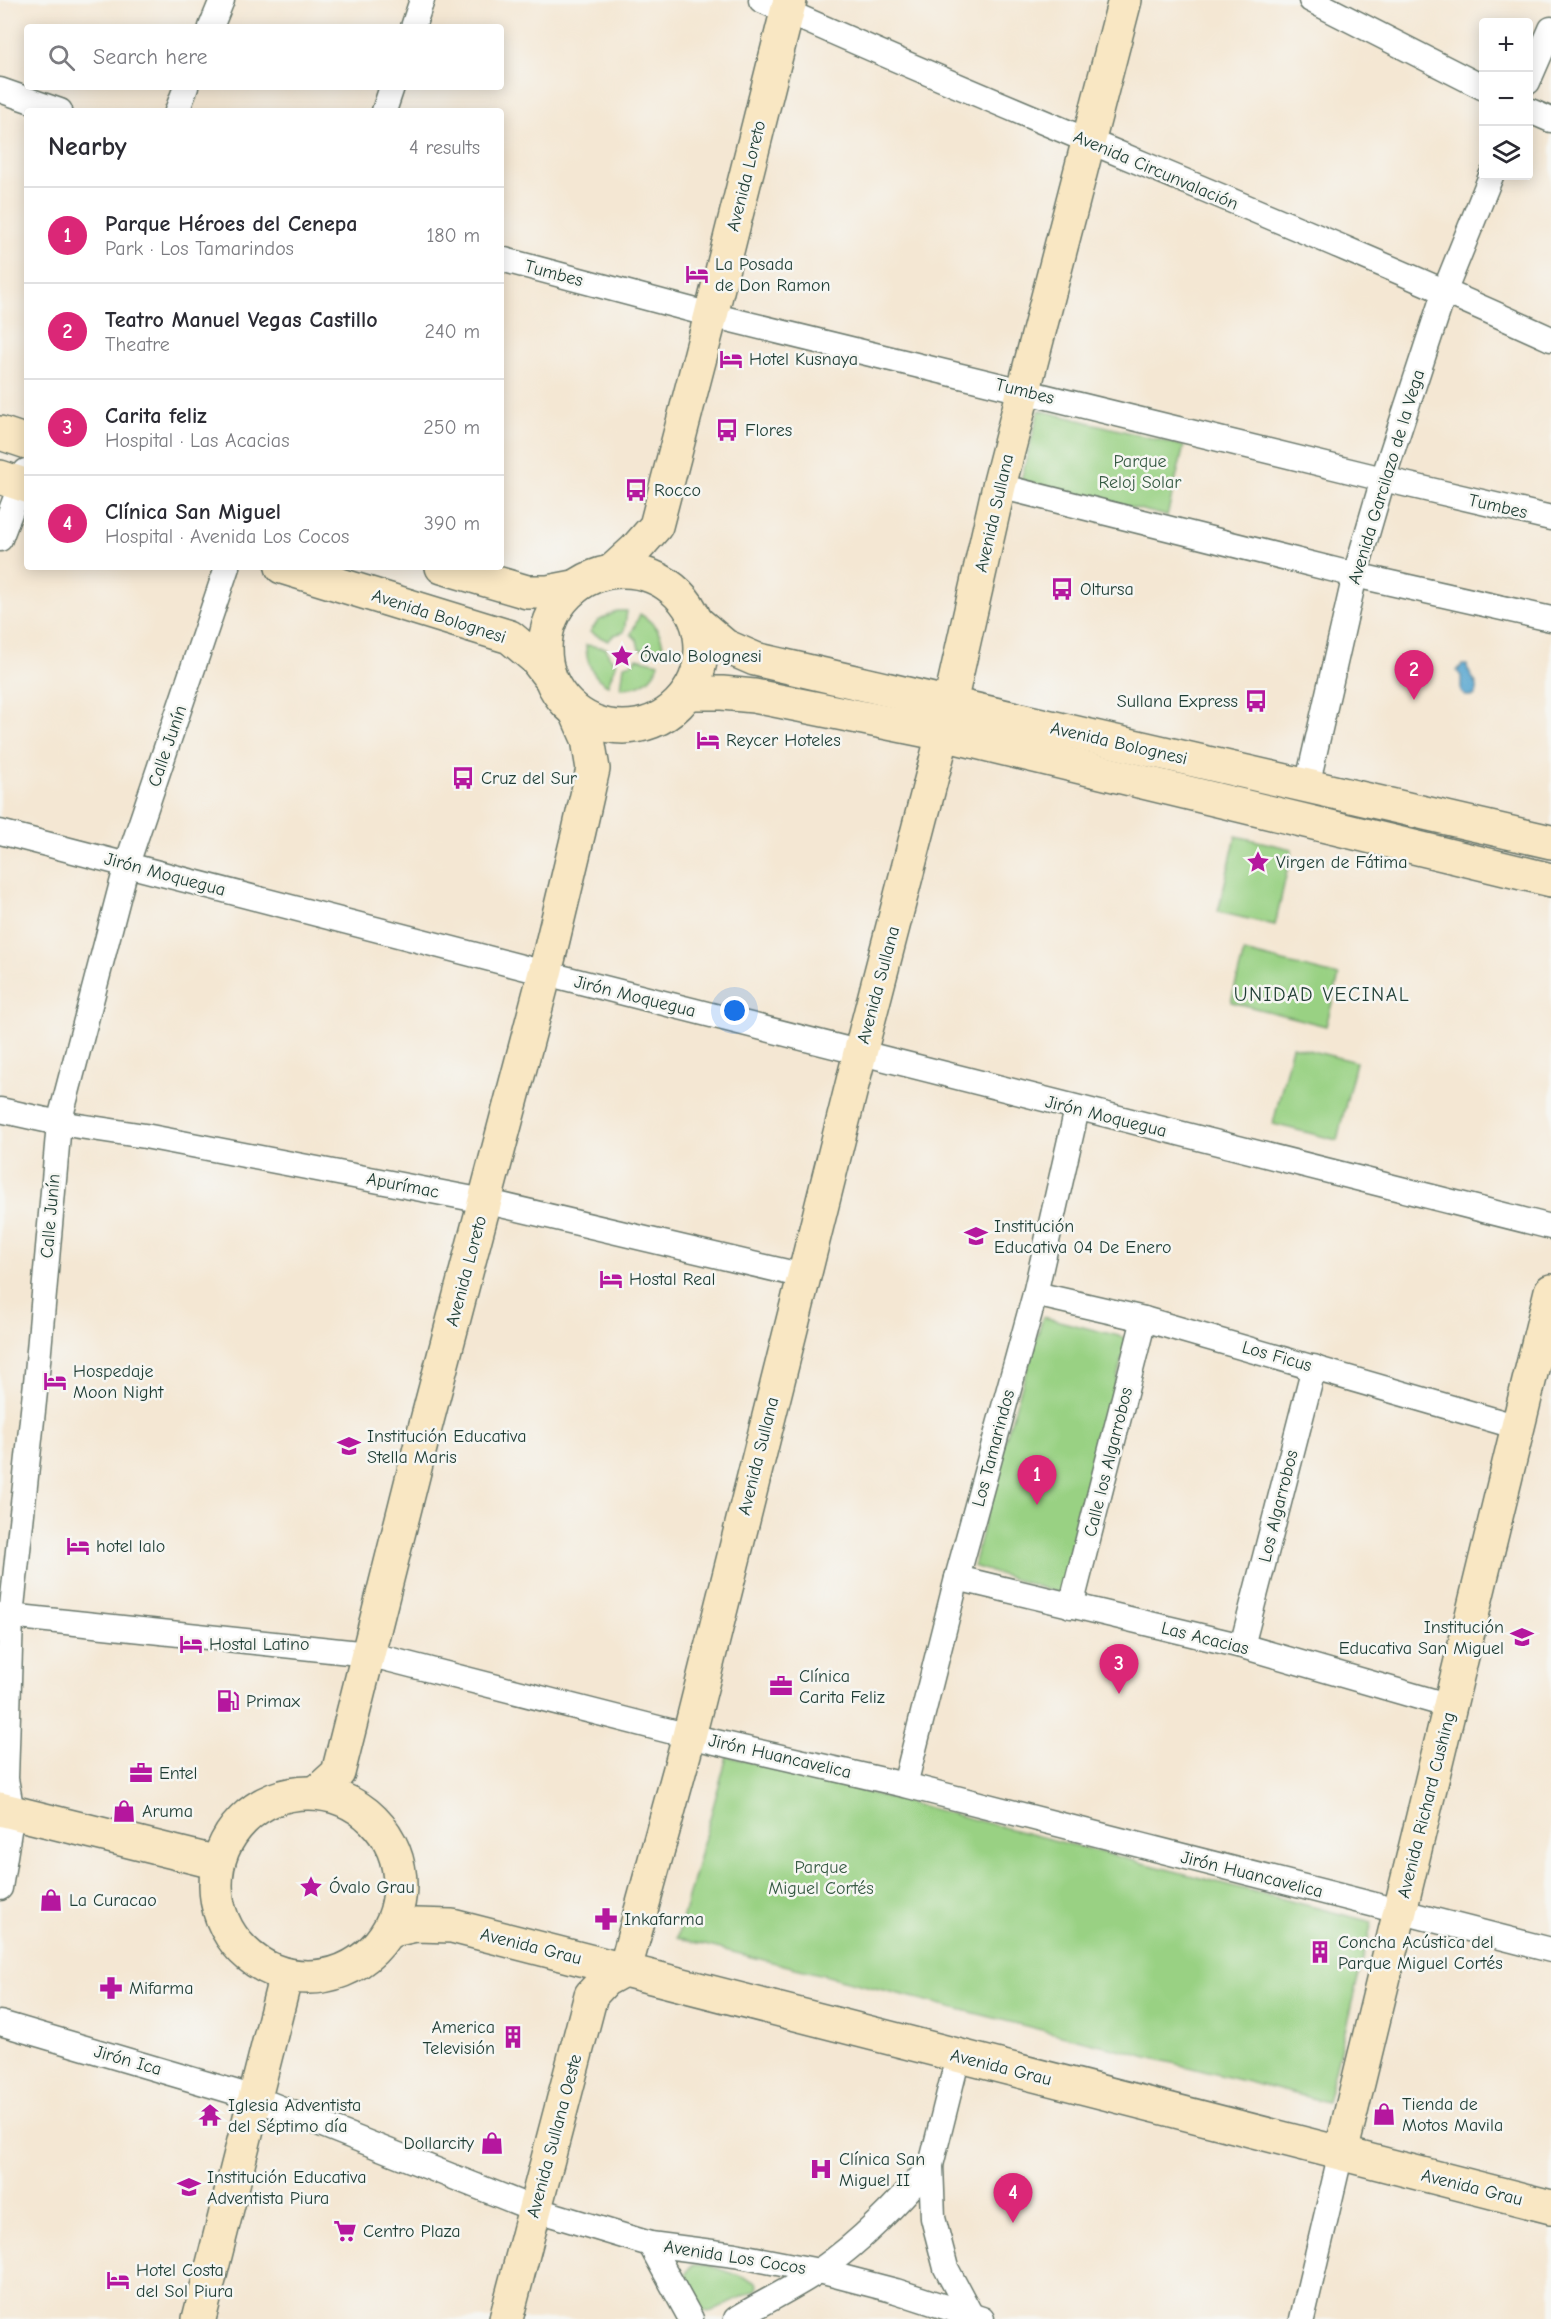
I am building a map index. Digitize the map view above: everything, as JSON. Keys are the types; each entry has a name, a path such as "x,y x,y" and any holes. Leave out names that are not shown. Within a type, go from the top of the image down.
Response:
{"main road":[{"name":"Avenida Sullana","path":"625,1970 689,1736 946,719 999,486 1125,0"},
{"name":"Avenida Loreto","path":"612,571 656,526 711,315 779,4"},
{"path":"0,433 24,441"},
{"name":"Avenida Loreto","path":"656,526 665,560 678,592"},
{"name":"Avenida Bolognesi","path":"292,570 510,637 535,658 548,675"},
{"path":"452,570 527,592 548,592 574,587"},
{"path":"612,571 647,574 664,581 690,606 698,623 702,641 697,677 688,693 674,709 655,721 634,727 613,727 593,722 576,712 559,695 548,675 544,652 547,626 559,602 574,587 592,577 612,571"},
{"name":"Avenida Bolognesi","path":"698,623 725,646 755,659 946,719 1551,880"},
{"name":"Avenida Bolognesi","path":"688,693 754,696 946,719 1307,786 1551,842"},
{"name":"Avenida Loreto","path":"576,712 588,739 593,769"},
{"name":"Avenida Loreto","path":"327,1783 368,1654 544,974 593,769 610,745 634,727"},
{"name":"Avenida Richard Cushing","path":"1341,2153 1551,1291"},
{"path":"327,1783 368,1815 383,1830 393,1848 400,1869 401,1890 398,1911 389,1931 374,1950 355,1965 333,1974 309,1977 286,1975 259,1964 237,1945 222,1920 215,1892 218,1863 228,1839 244,1818 265,1803 327,1783"},
{"path":"6,1810 218,1863"},
{"name":"Avenida Grau","path":"401,1890 422,1910 452,1926"},
{"name":"Avenida Grau","path":"389,1931 416,1925 452,1926 1551,2207"},
{"name":"Avenida Sullana Oeste","path":"506,2319 591,1995 605,1980 625,1970"},
{"path":"199,2319 286,1975"}],"street":[{"path":"212,24 222,0"},
{"path":"414,24 422,0"},
{"path":"1311,0 1479,85"},
{"name":"Avenida Circunvalación","path":"779,4 1090,142 1445,291 1551,339"},
{"path":"1532,72 1551,29"},
{"path":"0,90 51,108"},
{"path":"178,108 185,90"},
{"path":"385,108 391,90"},
{"path":"1533,112 1551,120"},
{"name":"Avenida Garcilazo de la Vega","path":"1307,786 1355,575 1383,479 1445,291 1489,180"},
{"name":"Tumbes","path":"504,260 711,315 1551,518"},
{"path":"0,538 19,479"},
{"path":"999,486 1355,575 1551,619"},
{"name":"Calle Junín","path":"0,1888 6,1810 6,1616 37,1373 59,1123 127,864 226,570"},
{"name":"Jirón Moquegua","path":"0,832 544,974 1551,1227"},
{"name":"Los Tamarindos","path":"905,1785 957,1578 1035,1294 1077,1109"},
{"name":"Apurímac","path":"0,1110 59,1123 145,1136 484,1201 804,1276"},
{"name":"Los Ficus","path":"1035,1294 1144,1319 1314,1366 1518,1427"},
{"name":"Calle los Algarrobos","path":"1071,1606 1144,1319"},
{"name":"Los Algarrobos","path":"1242,1646 1314,1366"},
{"name":"Las Acacias","path":"957,1578 1242,1646 1450,1706"},
{"name":"Jirón Huancavelica","path":"6,1616 368,1654 689,1736 905,1785 1551,1950"},
{"name":"Jirón Ica","path":"0,2022 255,2098"},
{"name":"Avenida Los Cocos","path":"958,2056 931,2165 933,2218 946,2268 977,2317"},
{"name":"Avenida Los Cocos","path":"255,2098 534,2209 650,2244 735,2255 819,2271 896,2291 977,2317"},
{"name":"Avenida Richard Cushing","path":"1302,2319 1341,2153"},
{"name":"Avenida Los Cocos","path":"736,2319 819,2271 860,2239 897,2204 931,2165"},
{"name":"Avenida Los Cocos","path":"650,2244 691,2319"}],"green space":[{"name":"Parque Reloj Solar","path":"1039,410 1184,446 1167,516 1021,480"},
{"path":"617,611 627,611 624,632 614,635 608,641 590,632 598,621"},
{"path":"640,614 658,630 663,653 639,649 637,640 631,634"},
{"path":"586,645 606,648 609,656 616,663 608,685 598,678 591,668"},
{"path":"637,658 659,663 649,679 634,687 621,688 624,665 632,663"},
{"path":"1236,836 1292,849 1275,925 1218,912"},
{"path":"1244,952 1339,976 1326,1026 1231,1002"},
{"path":"1292,1046 1356,1062 1337,1140 1273,1124"},
{"path":"1043,1317 1127,1338 1064,1595 973,1566 1004,1444"},
{"name":"Parque Miguel Cortés","path":"727,1756 1372,1922 1327,2102 677,1938"},
{"path":"693,2265 708,2265 756,2282 758,2286 756,2290 710,2312 699,2310 686,2280 688,2269"}],"water":[{"path":"1462,665 1467,665 1476,684 1477,692 1474,696 1465,696 1461,692 1461,676 1457,671"}],"place":[{"name":"La Posada de Don Ramon","path":"697,274"},
{"name":"Hotel Kusnaya","path":"731,359"},
{"name":"Flores","path":"727,430"},
{"name":"Rocco","path":"636,490"},
{"name":"Oltursa","path":"1062,589"},
{"name":"Óvalo Bolognesi","path":"622,656"},
{"name":"Teatro Manuel Vegas Castillo","path":"1414,700"},
{"name":"Sullana Express","path":"1256,701"},
{"name":"Reycer Hoteles","path":"708,740"},
{"name":"Cruz del Sur","path":"463,778"},
{"name":"Virgen de Fátima","path":"1258,862"},
{"name":"Institución Educativa 04 De Enero","path":"976,1236"},
{"name":"Hostal Real","path":"611,1279"},
{"name":"Hospedaje Moon Night","path":"55,1381"},
{"name":"Institución Educativa Stella Maris","path":"349,1446"},
{"name":"Parque Héroes del Cenepa","path":"1037,1505"},
{"name":"hotel lalo","path":"78,1546"},
{"name":"Institución Educativa San Miguel","path":"1522,1637"},
{"name":"Hostal Latino","path":"191,1644"},
{"name":"Clínica Carita Feliz","path":"781,1686"},
{"name":"Carita feliz","path":"1119,1694"},
{"name":"Primax","path":"228,1701"},
{"name":"Entel","path":"141,1773"},
{"name":"Aruma","path":"124,1811"},
{"name":"Óvalo Grau","path":"311,1887"},
{"name":"La Curacao","path":"51,1900"},
{"name":"Inkafarma","path":"606,1919"},
{"name":"Concha Acústica del Parque Miguel Cortés","path":"1320,1952"},
{"name":"Mifarma","path":"111,1988"},
{"name":"America Televisión","path":"513,2037"},
{"name":"Tienda de Motos Mavila","path":"1384,2114"},
{"name":"Iglesia Adventista del Séptimo día","path":"210,2115"},
{"name":"Dollarcity","path":"492,2143"},
{"name":"Clínica San Miguel II","path":"821,2169"},
{"name":"Institución Educativa Adventista Piura","path":"189,2187"},
{"name":"Clínica San Miguel","path":"1013,2223"},
{"name":"Centro Plaza","path":"345,2231"},
{"name":"Hotel Costa del Sol Piura","path":"118,2280"}],"district":[{"name":"UNIDAD VECINAL","path":"1322,994"}]}
